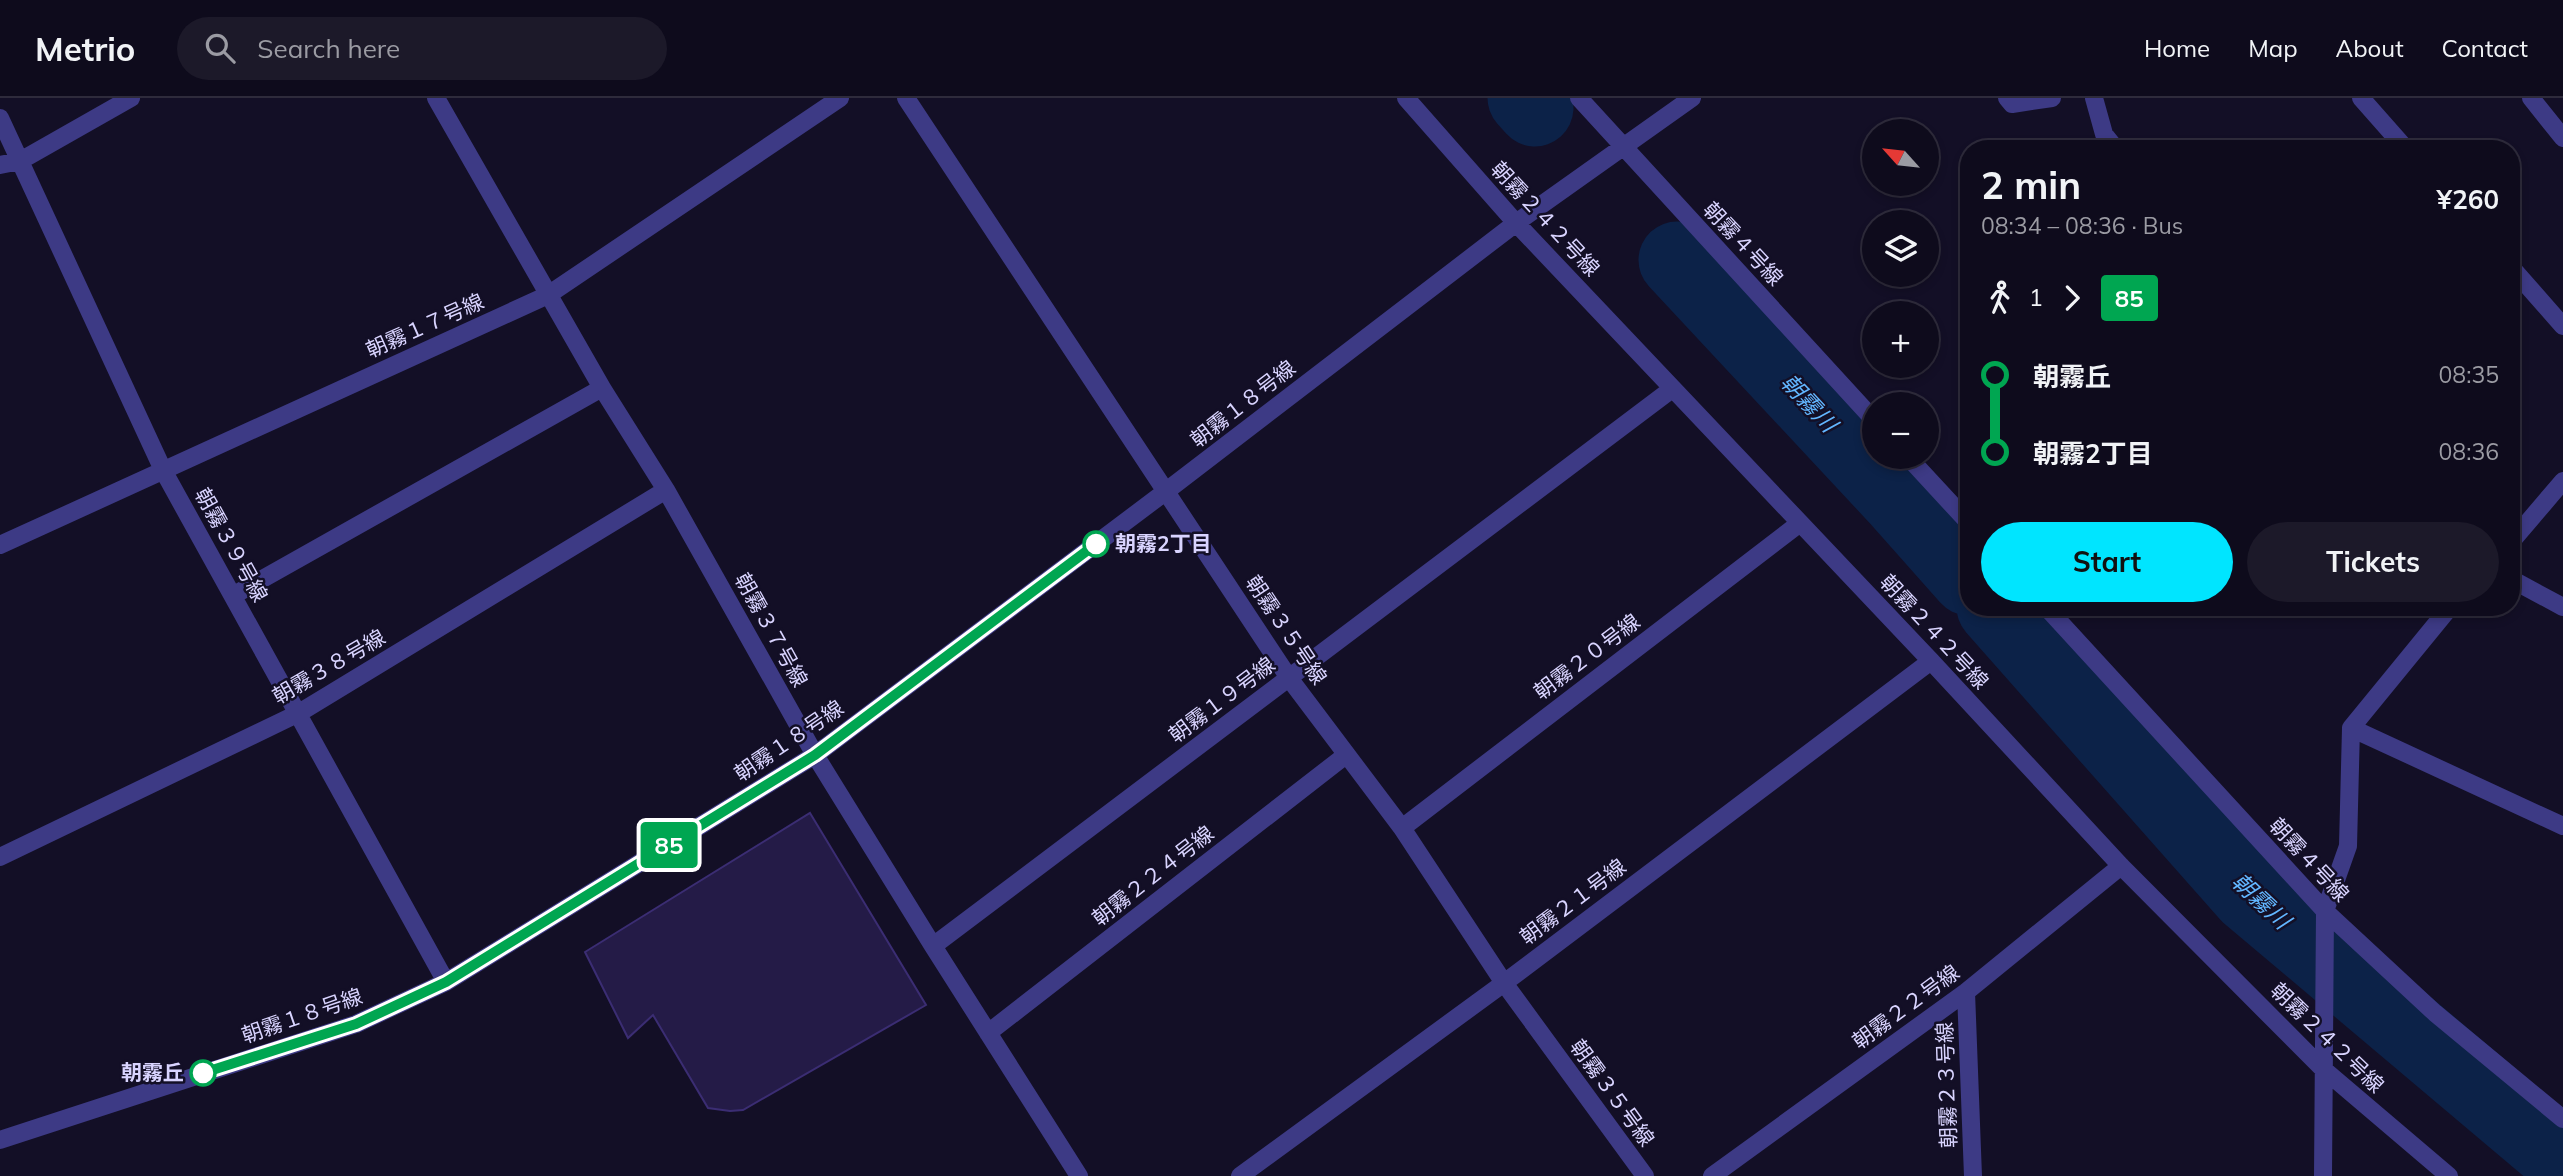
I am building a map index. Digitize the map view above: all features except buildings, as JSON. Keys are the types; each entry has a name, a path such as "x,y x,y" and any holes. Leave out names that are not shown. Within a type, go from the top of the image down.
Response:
{"street":[{"path":"0,165 20,162 131,98"},
{"name":"朝霧３７号線","path":"436,98 602,388 666,490 815,755 1079,1176"},
{"name":"朝霧１７号線","path":"0,545 548,295 840,98"},
{"name":"朝霧３５号線","path":"906,98 1289,678 1402,828 1504,983 1645,1176"},
{"name":"朝霧２４２号線","path":"1406,98 1516,223 1931,661 2121,866 2322,1068 2449,1176"},
{"name":"朝霧４号線","path":"1579,98 1862,407"},
{"name":"朝霧１８号線","path":"0,1140 356,1024 446,982 815,755 1516,223 1692,98"},
{"path":"2007,98 2012,104 2052,98"},
{"path":"2094,98 2104,134 2109,140"},
{"path":"2361,98 2398,140"},
{"path":"2531,98 2563,138"},
{"name":"朝霧３９号線","path":"0,118 163,470 446,982"},
{"path":"2520,277 2563,326"},
{"path":"234,596 602,388"},
{"name":"朝霧１９号線","path":"933,946 1672,388"},
{"path":"1919,469 1960,513"},
{"path":"2520,532 2560,489"},
{"name":"朝霧３８号線","path":"0,857 299,713 666,490"},
{"name":"朝霧２０号線","path":"1402,828 1800,523"},
{"path":"2520,584 2563,607"},
{"name":"朝霧４号線","path":"2054,616 2325,918 2563,1119"},
{"path":"2323,1176 2325,918 2348,846 2351,728 2443,616"},
{"name":"朝霧２１号線","path":"1240,1176 1504,983 1931,661"},
{"path":"2351,728 2563,825"},
{"name":"朝霧２２４号線","path":"988,1033 1346,755"},
{"name":"朝霧２２号線","path":"1712,1176 1966,992 2121,866"},
{"name":"朝霧２３号線","path":"1966,992 1973,1176"}],"waterway":[{"name":"朝霧川","path":"1526,98 1535,108"},
{"name":"朝霧川","path":"1677,260 1960,567"},
{"name":"朝霧川","path":"2003,616 2249,894 2563,1159"}],"bus line":[{"name":"85","path":"203,1073 356,1024 446,982 815,755 1096,544"}],"place":[{"name":"朝霧2丁目","path":"1096,544"},
{"name":"朝霧丘","path":"203,1073"}]}
